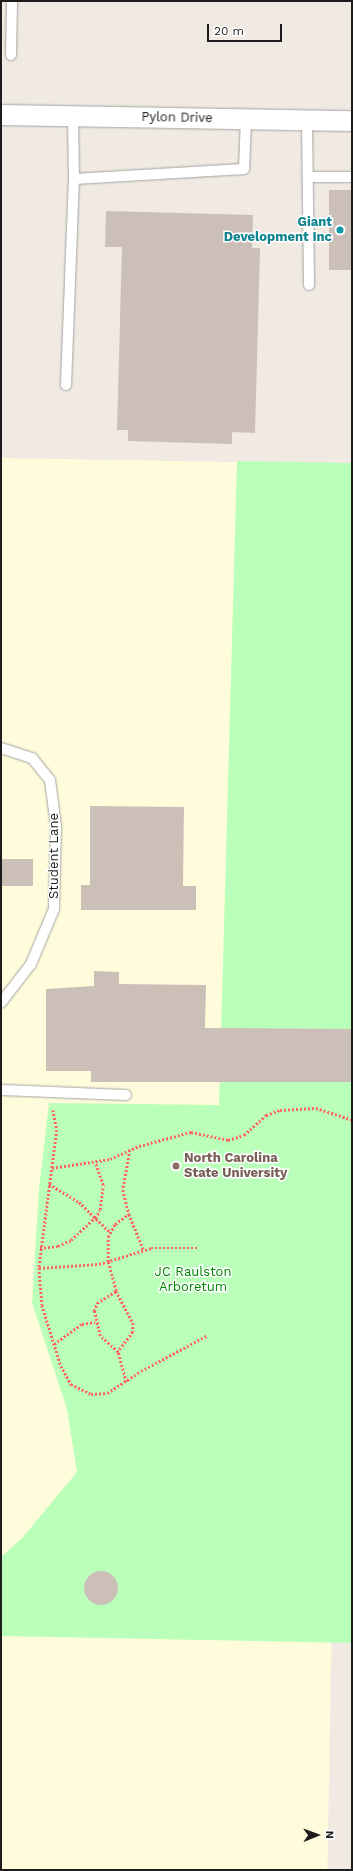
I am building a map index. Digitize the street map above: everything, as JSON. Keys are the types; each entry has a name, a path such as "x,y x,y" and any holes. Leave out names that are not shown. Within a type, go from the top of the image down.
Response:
{"street":[{"name":"Pylon Drive","path":"1,115 352,121"}],"lane":[{"path":"11,55 12,1"},
{"path":"66,385 74,179 73,116"},
{"path":"74,179 244,168 246,120"},
{"path":"307,120 309,285"},
{"path":"308,177 352,177"},
{"name":"Student Lane","path":"1,748 32,758 50,780 56,826 54,909 31,964 1,1003"},
{"path":"1,1090 126,1095"}],"path":[{"path":"53,1105 57,1130 40,1248 39,1268 42,1305 54,1344 71,1384 82,1391 91,1394 107,1392 126,1382 141,1370 206,1336"},
{"path":"52,1168 110,1159 130,1150 191,1132 228,1140 244,1135 266,1115 297,1108 316,1108 352,1120"},
{"path":"130,1150 123,1190 129,1214 144,1251"},
{"path":"40,1248 58,1246 71,1240 95,1218 100,1210 103,1185 95,1162"},
{"path":"50,1184 79,1202 110,1232"},
{"path":"118,1352 132,1332 133,1323 116,1291 106,1250 110,1232 115,1224 129,1214"},
{"path":"39,1268 87,1266 108,1262 151,1248 198,1248"},
{"path":"116,1291 97,1303 94,1311 95,1322 100,1336 118,1352 126,1382"},
{"path":"54,1344 82,1324 95,1322"}],"shaded area":[{"name":"North Carolina State University","path":"1,458 352,464 327,1870 1,1870"}],"green space":[{"name":"JC Raulston Arboretum","path":"237,461 352,463 352,1643 1,1636 1,1557 23,1537 77,1472 67,1409 32,1303 39,1189 49,1103 219,1105"}],"building":[{"name":"Giant Development Inc","path":"329,190 352,190 352,270 329,270"},
{"path":"106,211 253,215 252,248 260,248 255,433 232,432 232,444 128,441 128,430 117,430 122,247 105,247"},
{"path":"90,806 184,807 183,886 196,886 196,910 81,910 81,885 90,885"},
{"path":"1,859 33,859 33,886 1,886"},
{"path":"94,971 119,972 119,984 206,985 205,1028 352,1029 352,1082 91,1082 91,1071 46,1071 46,989 94,986"},
{"path":"98,1571 104,1571 113,1576 117,1582 117,1594 113,1600 104,1605 98,1605 89,1600 84,1591 84,1585 89,1576"}],"place":[{"name":"Giant Development Inc","path":"340,230"},
{"name":"North Carolina State University","path":"176,1166"}]}
